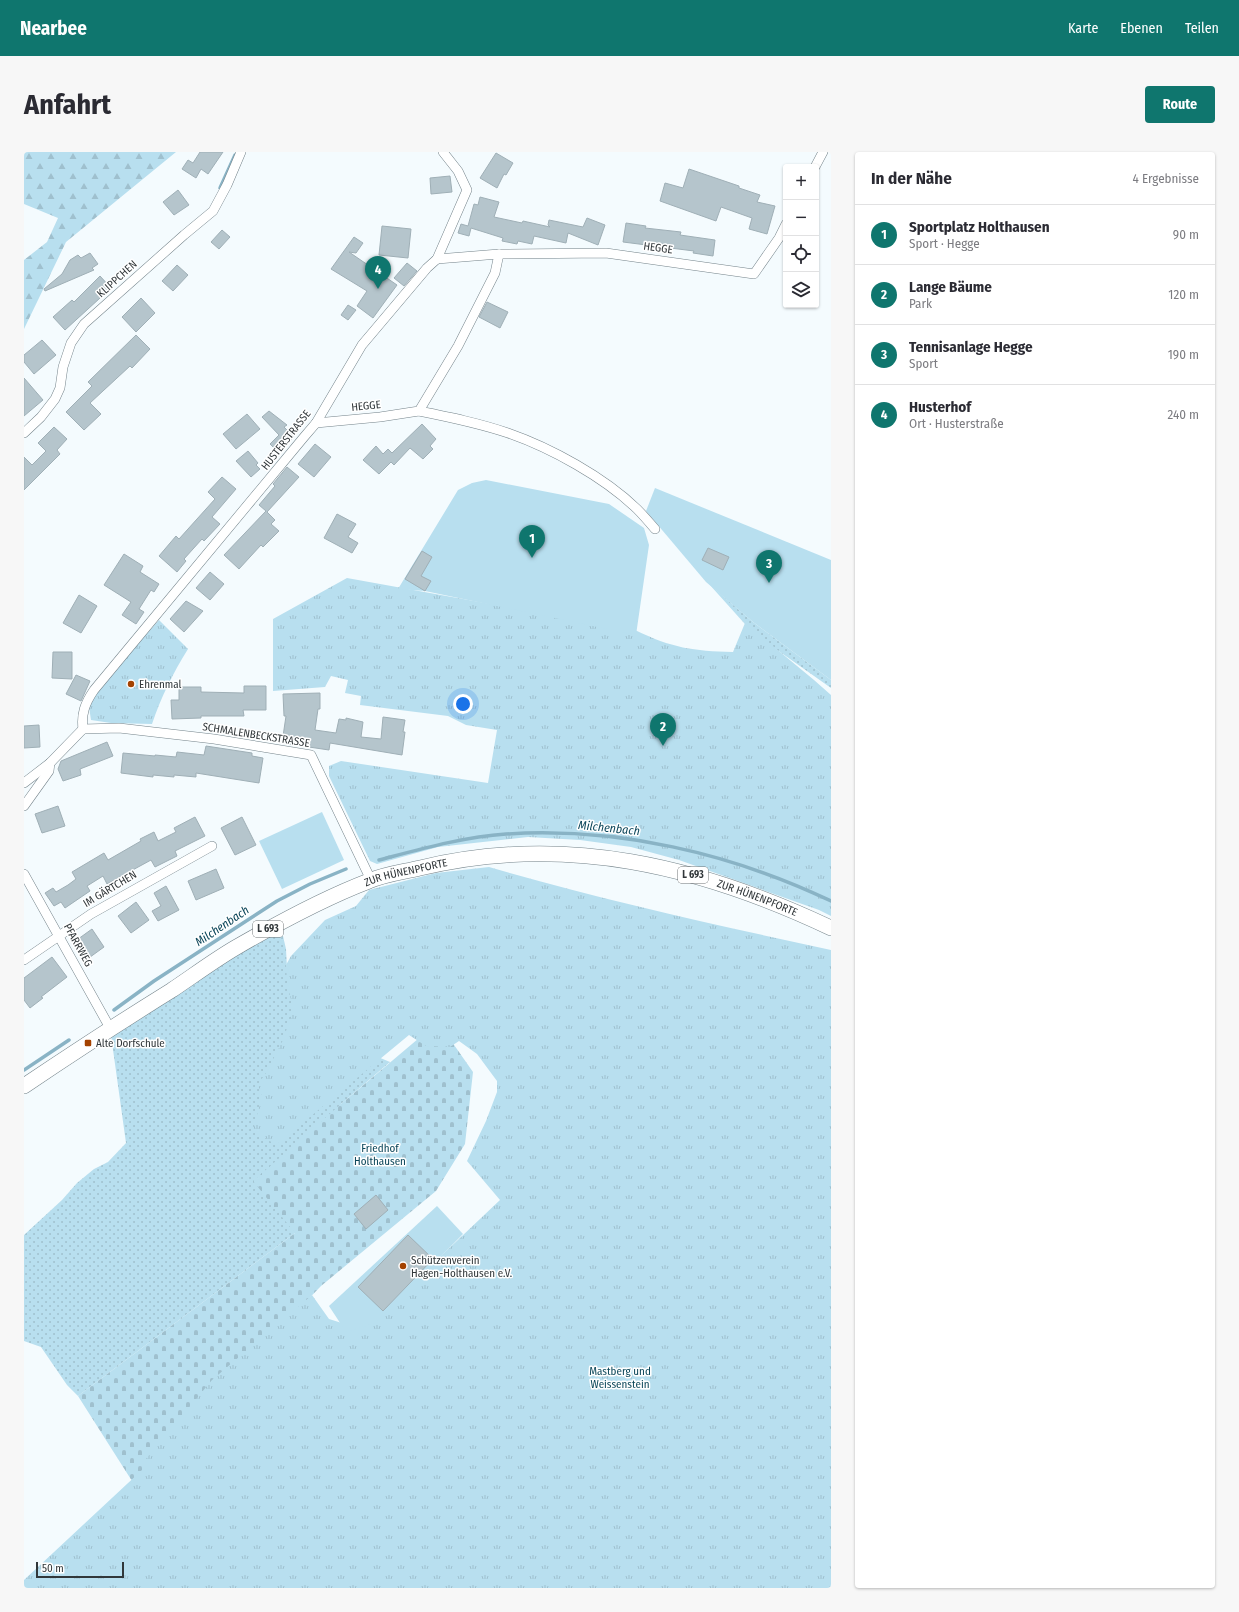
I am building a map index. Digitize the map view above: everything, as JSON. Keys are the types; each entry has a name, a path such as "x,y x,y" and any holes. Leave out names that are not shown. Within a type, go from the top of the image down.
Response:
{"main road":[{"name":"ZUR HÜNENPFORTE","path":"24,1086 110,1028 234,949 319,902 371,880 451,860 494,855 546,853 587,855 633,862 676,870 720,883 792,910 831,928"}],"street":[{"name":"KLIPPCHEN","path":"24,433 41,417 55,399 60,388 63,367 71,343 84,324 213,211 227,185 241,152"},
{"name":"HUSTERSTRASSE","path":"83,729 82,717 89,696 316,423 362,345 437,259 467,190 458,170 443,152"},
{"path":"817,164 823,152"},
{"name":"HEGGE","path":"437,259 499,254 606,253 754,274 783,230"},
{"path":"419,411 458,346 495,273 499,254"},
{"name":"HEGGE","path":"316,423 380,417 419,411 495,429 547,450 602,480 636,508 655,529"},
{"name":"SCHMALENBECKSTRASSE","path":"83,729 119,728 214,739 312,755 371,880"},
{"path":"24,783 50,763 83,729"},
{"path":"24,806 49,771 50,763"},
{"name":"IM GÄRTCHEN","path":"24,960 58,936 125,894 212,846"},
{"name":"PFARRWEG","path":"24,874 110,1028"}],"green space":[{"path":"24,152 176,152 66,242 24,329 24,260 47,242 58,218 24,204"},
{"path":"486,480 609,504 644,528 649,545 636,635 425,591 398,589 458,490 472,483"},
{"path":"655,488 831,560 831,680 753,622 706,582 646,511"},
{"path":"347,578 635,630 672,645 706,651 733,652 745,623 831,695 831,916 819,910 679,860 631,847 580,840 528,837 438,847 377,864 370,861 329,776 329,766 341,761 488,783 497,730 466,725 448,716 360,705 361,696 345,693 348,680 331,676 325,687 273,691 273,619"},
{"path":"709,584 753,622 831,680 831,688 753,633"},
{"path":"159,620 188,649 168,685 152,724 111,723 91,720 89,707 101,686"},
{"path":"322,812 344,860 282,889 259,841"},
{"name":"Mastberg und Weissenstein","path":"489,867 617,901 831,950 831,1588 24,1588 24,1580 142,1470 145,1460 212,1380 312,1295 329,1319 345,1324 383,1311 500,1200 467,1161 486,1121 497,1092 497,1081 477,1054 459,1041 450,1047 426,1046 409,1035 276,1145 253,1130 262,1097 258,1084 266,1073 283,1040 293,1010 287,981 286,965 291,956 325,920 356,906 369,890 436,873"},
{"path":"280,923 286,949 287,969 366,1052 390,1062 341,1104 295,1233 78,1396 67,1385 41,1347 24,1341 24,1235 62,1200 77,1183 94,1169 108,1162 126,1143 110,1028"},
{"name":"Friedhof Holthausen","path":"438,1022 473,1072 465,1144 436,1191 321,1286 132,1481 78,1396 295,1233 253,1181"},
{"name":"Schützenverein Hagen-Holthausen e.V.","path":"437,1206 463,1234 375,1323 346,1332 329,1306"}],"building":[{"path":"200,152 223,152 208,174 201,169 196,178 182,169 188,160 193,163"},
{"path":"496,153 513,163 506,175 504,174 497,188 480,178"},
{"path":"689,169 739,186 739,188 760,195 757,202 775,206 767,234 749,229 752,218 721,207 716,221 660,201 665,183 683,188"},
{"path":"450,176 452,192 431,194 430,178"},
{"path":"178,190 189,205 174,215 163,202"},
{"path":"480,197 499,202 494,217 550,227 548,225 549,220 583,227 587,218 605,225 598,245 568,233 566,243 534,236 532,244 518,241 517,244 502,241 503,238 471,228 469,236 458,233 461,224 468,226 474,204 478,205"},
{"path":"626,223 646,226 645,228 681,232 680,235 715,240 713,256 693,253 694,251 623,242"},
{"path":"382,226 411,229 408,258 379,255"},
{"path":"222,230 230,237 219,249 211,242"},
{"path":"354,237 363,243 356,253 349,252 397,285 373,318 357,306 367,291 331,269"},
{"path":"90,253 98,264 92,268 94,270 45,291 44,289 62,274 70,260 78,255 81,258"},
{"path":"407,263 417,271 404,286 394,278"},
{"path":"177,265 188,275 173,291 162,281"},
{"path":"100,276 111,288 65,330 53,317 72,300 74,302"},
{"path":"141,298 155,313 136,332 122,317"},
{"path":"487,302 508,312 500,328 479,317"},
{"path":"348,305 356,310 348,320 341,315"},
{"path":"136,335 150,349 132,368 130,366 90,403 101,414 84,430 66,412 92,386 88,382"},
{"path":"42,340 56,355 34,374 24,362 24,355"},
{"path":"24,378 43,400 24,416"},
{"path":"269,411 287,425 284,427 294,437 278,452 270,444 279,435 262,417"},
{"path":"247,414 260,429 236,449 223,434"},
{"path":"422,424 436,439 430,446 433,449 423,459 410,448 394,465 391,462 379,474 363,460 376,446 383,454 388,449 392,453"},
{"path":"54,427 67,439 57,450 60,454 24,490 24,457 32,465 46,451 38,443"},
{"path":"315,444 331,457 314,477 298,464"},
{"path":"248,451 258,463 256,465 260,469 251,477 236,461"},
{"path":"287,467 299,477 267,512 275,520 271,524 279,531 263,547 261,545 239,569 224,555 266,511 259,505 275,486 273,484"},
{"path":"222,477 236,489 212,517 220,524 204,541 202,539 184,559 186,561 177,572 159,556 176,536 179,539 215,499 208,492"},
{"path":"337,514 356,524 348,537 358,543 352,553 324,538"},
{"path":"708,548 729,557 723,570 702,560"},
{"path":"422,551 432,557 421,576 431,581 425,591 405,579"},
{"path":"124,554 143,566 140,572 159,584 154,592 151,590 139,609 144,612 136,624 122,615 131,602 104,585"},
{"path":"210,572 224,584 210,600 196,588"},
{"path":"79,595 97,606 81,633 63,623"},
{"path":"186,601 203,611 184,632 170,619"},
{"path":"53,652 72,652 72,679 52,678"},
{"path":"76,675 90,681 81,701 66,694"},
{"path":"244,686 266,686 266,710 243,710 244,716 201,716 201,718 172,719 171,700 179,700 179,687 201,687 201,692 244,693"},
{"path":"320,693 320,709 318,709 315,730 336,733 339,719 346,720 346,718 363,722 361,737 381,739 383,717 405,720 402,755 330,743 329,750 282,743 286,716 284,716 283,694"},
{"path":"39,725 40,747 24,748 24,726"},
{"path":"107,742 113,756 80,769 81,775 63,781 58,769 61,761"},
{"path":"206,746 252,753 252,756 263,758 259,783 196,773 196,777 153,775 153,777 121,773 123,753 176,757 177,752 204,755"},
{"path":"58,806 65,826 42,833 35,814"},
{"path":"195,817 205,836 175,851 177,856 155,867 151,860 107,884 103,876 87,886 90,891 65,908 61,902 54,906 45,893 53,888 56,892 68,885 76,879 72,872 104,853 108,860 141,841 140,839 154,832 158,841 176,832 174,828"},
{"path":"242,817 256,845 235,855 221,828"},
{"path":"216,869 224,888 196,900 188,881"},
{"path":"166,886 179,910 158,921 152,911 161,906 154,893"},
{"path":"136,902 149,920 131,933 118,916"},
{"path":"92,929 104,947 86,960 74,942"},
{"path":"52,957 67,977 41,997 43,998 30,1008 24,1000 24,978"},
{"path":"376,1195 388,1210 366,1229 354,1214"},
{"path":"408,1235 433,1259 383,1311 358,1287"}],"waterway":[{"path":"220,188 235,155"},
{"name":"Milchenbach","path":"379,860 442,844 506,834 548,833 590,835 631,839 713,857 753,869 793,884 831,901"},
{"name":"Milchenbach","path":"114,1010 154,981 277,901 310,884 346,869"},
{"name":"Milchenbach","path":"24,1070 69,1040"}],"place":[{"name":"Husterhof","path":"378,289"},
{"name":"Sportplatz Holthausen","path":"532,558"},
{"name":"Tennisanlage Hegge","path":"769,583"},
{"name":"Ehrenmal","path":"131,684"},
{"name":"Lange Bäume","path":"663,746"},
{"name":"Alte Dorfschule","path":"88,1043"},
{"name":"Schützenverein Hagen-Holthausen e.V.","path":"403,1266"}]}
